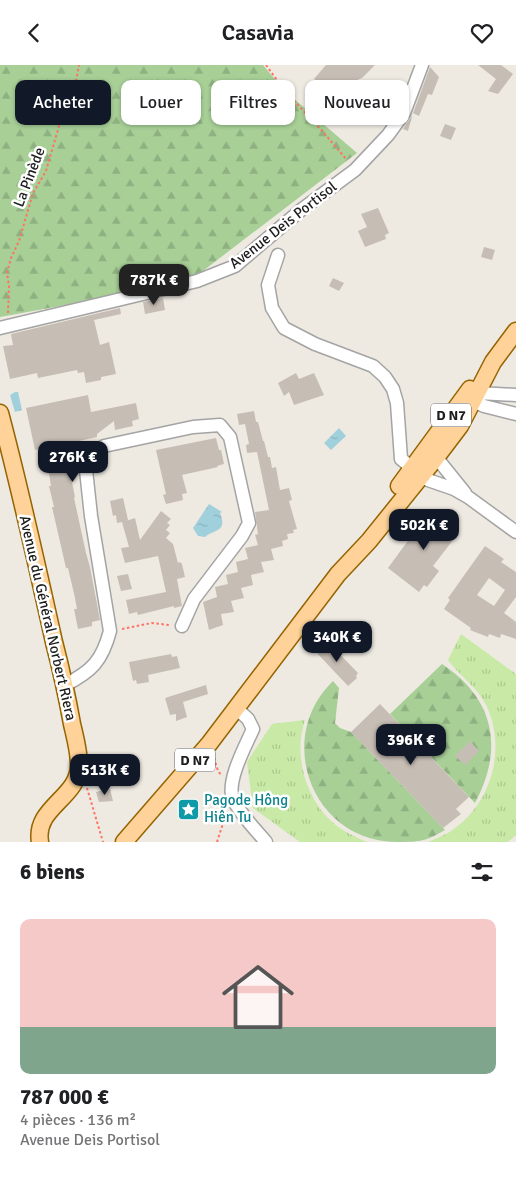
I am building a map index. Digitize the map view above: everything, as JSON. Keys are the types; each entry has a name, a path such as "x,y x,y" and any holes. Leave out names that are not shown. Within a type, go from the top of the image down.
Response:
{"main road":[{"name":"D N7","path":"124,842 209,744 338,574 362,536 429,456 516,331"},
{"name":"Avenue du Général Norbert Riera","path":"0,413 65,685 78,752 78,777"},
{"path":"40,842 38,835 40,824 48,811 70,790 78,777"},
{"name":"D N7","path":"132,842 151,811"}],"street":[{"name":"Avenue Deis Portisol","path":"2,328 197,281 235,265 301,210 355,170 388,135 404,113 422,65"},
{"path":"278,255 268,285 272,307 284,328 316,344 373,366 385,377 393,389 397,403 401,459 428,481 454,489 468,497 516,532"},
{"path":"471,395 516,395"},
{"path":"471,395 484,406 516,414"},
{"path":"65,685 84,675 97,664 105,648 110,631 91,516 86,470 90,456 104,446 193,427 220,425 230,437 249,523 242,536 194,599 182,626"},
{"path":"429,456 440,462 468,497"},
{"path":"236,708 248,719 253,729 228,778 232,797 266,842"}],"path":[{"name":"La Pinède","path":"2,328 9,310 7,273 19,241 33,193 46,171 59,125 74,92 79,65"},
{"path":"266,65 284,91 324,133 355,170"},
{"path":"110,631 152,623 182,626"},
{"path":"216,763 218,771 228,778"},
{"path":"78,777 89,790 103,842"},
{"path":"217,842 232,797"}],"green space":[{"path":"0,65 263,65 276,80 211,80 211,125 295,125 295,100 305,108 305,125 324,125 357,153 199,274 77,303 0,317"},
{"path":"461,634 516,674 516,835 508,842 428,842 452,830 468,817 486,789 495,757 493,723 487,707 479,694 448,660"},
{"path":"442,664 460,678 474,693 483,709 489,726 490,763 475,803 390,714"},
{"path":"333,681 339,688 335,723 340,728 351,732 445,830 424,840 416,841 397,842 368,837 343,825 324,806 311,783 305,757 306,731 315,705"},
{"path":"305,720 302,733 301,759 303,771 312,796 331,821 346,832 367,842 300,842 253,808 247,762 272,724"}],"water":[{"path":"18,392 22,410 15,412 10,395"},
{"path":"339,428 346,436 331,450 324,443"},
{"path":"209,504 222,512 220,513 222,519 221,527 205,537 198,536 193,528"}],"building":[{"path":"326,65 375,65 362,78 357,80 314,79"},
{"path":"478,65 501,65 513,74 498,94 488,91 496,79"},
{"path":"430,67 439,77 432,95 428,94 419,116 413,113"},
{"path":"413,114 408,131 403,129 406,125 409,125"},
{"path":"445,124 456,128 451,140 440,136"},
{"path":"378,208 389,233 385,235 386,239 365,247 358,231 367,227 361,214"},
{"path":"484,247 495,250 492,260 481,257"},
{"path":"333,278 344,283 339,291 329,286"},
{"path":"163,298 165,310 145,314 143,302"},
{"path":"120,308 121,314 94,320 100,345 109,342 116,374 86,383 84,372 78,373 77,370 38,378 37,373 10,379 3,346 13,345 11,334"},
{"path":"296,373 299,379 314,373 324,395 294,405 289,392 284,396 278,383"},
{"path":"88,395 91,412 136,403 139,419 132,421 133,426 115,430 114,421 97,434 97,437 56,446 62,467 71,465 74,498 100,620 92,622 92,626 78,629 74,609 77,609 75,598 52,507 54,507 49,486 51,486 45,448 35,450 26,408"},
{"path":"254,411 272,468 276,467 280,490 289,488 292,500 289,501 297,529 293,530 294,533 287,534 288,539 282,541 283,546 271,549 274,560 261,562 264,572 251,575 253,585 241,588 244,598 231,601 234,612 221,614 223,625 209,630 203,602 217,597 215,587 228,584 226,575 238,572 236,562 248,559 245,548 258,545 255,535 258,534 255,512 269,510 257,452 247,453 246,445 249,444 245,424 239,425 237,414"},
{"path":"216,438 224,464 182,475 187,493 182,494 183,500 166,504 163,495 166,494 156,450"},
{"path":"123,498 128,520 126,521 135,518 140,540 161,511 171,519 167,523 170,525 166,530 170,533 166,538 173,544 178,563 182,564 185,577 177,579 182,606 174,608 174,606 138,615 137,612 129,614 126,600 166,592 158,556 125,563 121,548 129,547 122,522 117,523 116,515 113,516 110,501"},
{"path":"435,509 458,526 450,538 453,540 433,566 439,571 427,587 424,585 419,592 388,568 418,527 421,529"},
{"path":"485,546 504,559 501,562 516,572 516,597 504,613 516,622 516,639 501,634 500,638 489,634 488,637 470,630 471,628 444,609 450,600 448,598","holes":["489,578 505,590 494,606 477,595"]},
{"path":"128,574 132,589 121,591 117,576"},
{"path":"326,640 358,673 357,678 348,686 315,651"},
{"path":"171,654 172,657 177,656 180,668 148,675 149,682 137,684 136,680 133,681 129,662"},
{"path":"206,685 208,694 183,702 187,717 176,721 176,714 170,715 165,698"},
{"path":"380,704 469,797 456,809 461,814 443,828 351,732"},
{"path":"470,741 479,751 465,765 455,756"},
{"path":"110,789 113,801 99,802 96,792"}],"place":[{"name":"Pagode Hông Hiên Tu","path":"188,809"}]}
